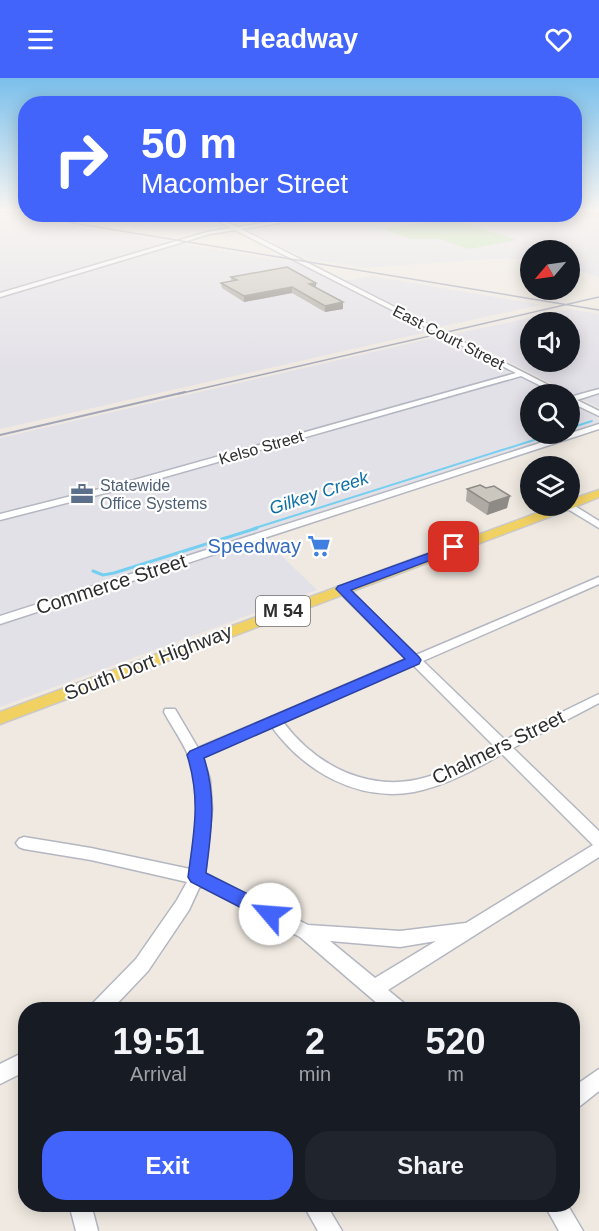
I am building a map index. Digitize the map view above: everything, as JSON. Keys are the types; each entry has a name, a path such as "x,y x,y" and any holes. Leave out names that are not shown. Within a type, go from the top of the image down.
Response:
{"main road":[{"name":"South Dort Highway","path":"580,500 599,493"},
{"name":"South Dort Highway","path":"0,718 538,516"}],"street":[{"path":"0,296 107,263"},
{"name":"East Court Street","path":"302,263 542,384"},
{"name":"Kelso Street","path":"0,517 130,484 521,374"},
{"path":"580,396 599,391"},
{"path":"580,404 599,414"},
{"name":"Commerce Street","path":"0,620 599,426"},
{"path":"580,513 599,525"},
{"path":"195,755 599,580"},
{"path":"342,589 599,841"},
{"name":"Chalmers Street","path":"275,722 305,757 331,775 364,785 399,788 435,780 599,698"},
{"path":"106,1002 142,964 183,905 197,877 205,810 203,780 195,755 170,711"},
{"path":"24,843 91,854 197,877 306,932 390,1002"},
{"path":"375,988 599,849"},
{"path":"306,932 400,939 469,928"},
{"path":"0,1074 18,1064"},
{"path":"580,1094 599,1079"},
{"path":"82,1212 87,1231"},
{"path":"318,1212 331,1231"},
{"path":"559,1212 572,1231"}],"shaded area":[{"path":"0,263 300,263 432,331 0,429"},
{"path":"332,263 436,263 365,268"},
{"path":"580,263 599,263 599,277 580,271"},
{"path":"372,276 542,305 439,327 346,281"},
{"path":"569,309 599,314 599,408 580,398 580,384 552,384 529,372 580,372 580,312 555,312"},
{"path":"520,320 520,367 455,334"},
{"path":"442,336 535,384 520,384 520,444 533,444 258,533 317,590 0,707 0,438"},
{"path":"580,408 597,417 599,422 580,429"}],"building":[{"path":"287,267 316,283 309,284 343,302 325,306 292,287 244,296 221,283 237,280 231,277"},
{"path":"480,485 486,488 494,486 510,496 489,503 467,489"}],"waterway":[{"name":"Gilkey Creek","path":"580,425 592,421"},
{"name":"Gilkey Creek","path":"252,529 521,444"},
{"name":"Gilkey Creek","path":"93,571 103,575 114,573 257,528"}],"railway":[{"path":"313,263 566,305"},
{"path":"566,305 599,297"},
{"path":"178,394 566,305"},
{"path":"566,305 599,310"},
{"path":"0,435 185,392"}],"place":[{"name":"Statewide Office Systems","path":"82,494"},
{"name":"Speedway","path":"319,546"}],"route":[{"path":"270,914 197,877 205,810 203,780 195,755 415,660 342,589 454,547"}]}
